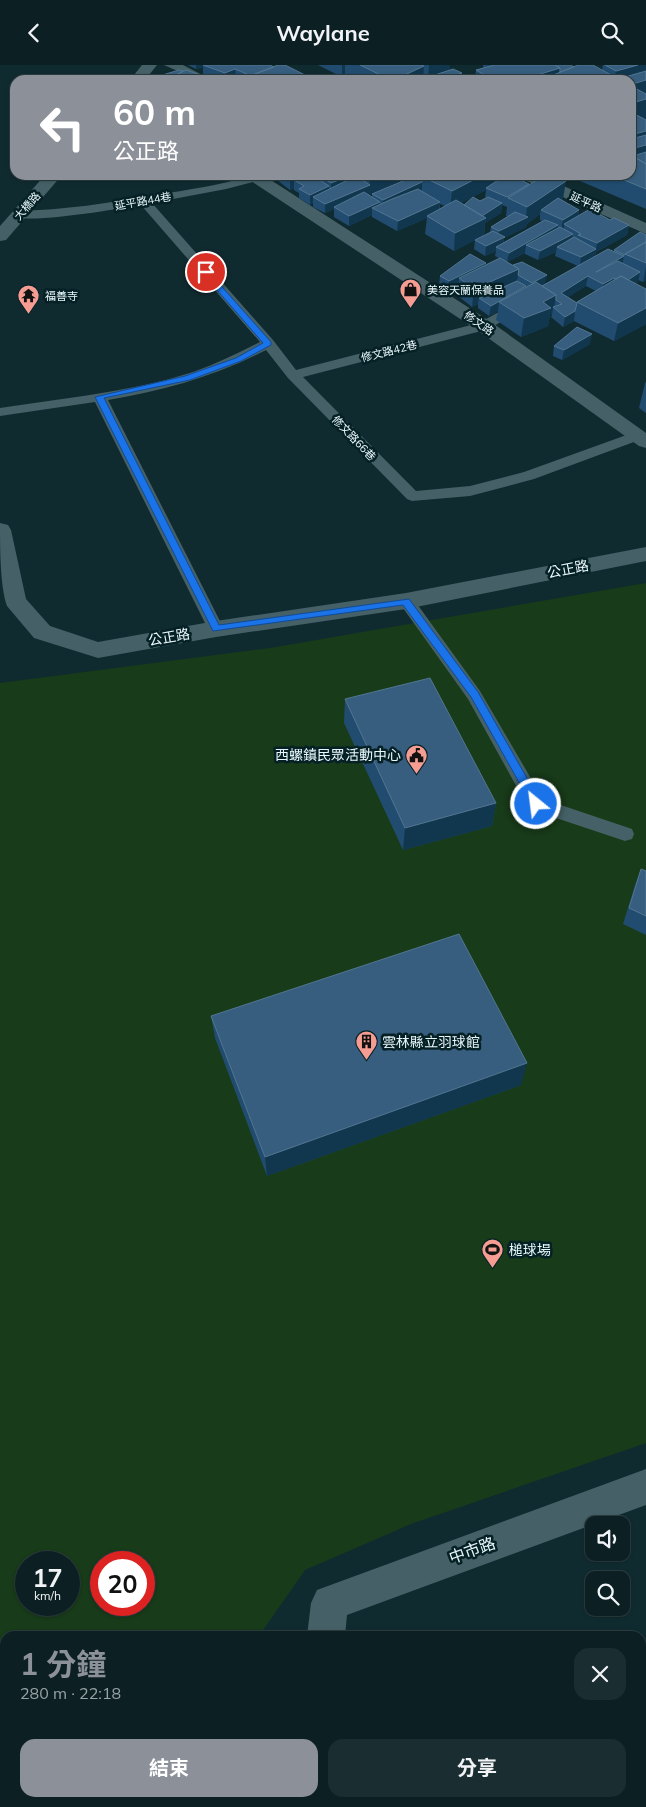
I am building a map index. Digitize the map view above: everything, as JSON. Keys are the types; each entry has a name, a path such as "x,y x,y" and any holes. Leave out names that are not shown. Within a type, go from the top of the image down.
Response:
{"street":[{"path":"141,75 150,65"},
{"name":"大橋路","path":"0,236 50,180"},
{"name":"修文路","path":"267,180 484,326 642,439"},
{"name":"延平路","path":"536,180 643,234"},
{"name":"公正路","path":"0,530 15,601 42,631 98,650 216,629 406,601 646,554"},
{"name":"中市路","path":"327,1631 330,1603 646,1487"}],"lane":[{"path":"169,65 177,66 196,75"},
{"name":"延平路44巷","path":"18,215 47,215 144,201 245,180"},
{"name":"修文路66巷","path":"144,201 268,343 293,375 412,497 470,491 529,475 642,439"},
{"name":"修文路42巷","path":"293,375 484,326 536,297"},
{"path":"0,412 99,397 188,378 239,359 268,343"},
{"path":"99,397 216,629"},
{"path":"406,601 474,695 536,804 625,834"}],"green space":[{"path":"646,583 646,1443 411,1524 305,1570 262,1631 0,1631 0,683 270,648"}],"building":[{"path":"203,65 270,65 274,67 252,75 245,75 247,74 235,69 225,73"},
{"path":"278,65 285,65 305,75 252,75"},
{"path":"360,65 424,66 405,75 381,75"},
{"path":"495,65 555,65 560,68 537,75 484,75 476,70"},
{"path":"555,65 571,65 574,67 560,72 560,68"},
{"path":"578,65 593,65 611,75 553,75"},
{"path":"605,65 638,65 616,71"},
{"path":"453,69 462,73 457,75 435,75"},
{"path":"179,70 183,71 176,75 163,75"},
{"path":"186,70 200,75 176,75"},
{"path":"646,71 646,80 636,83 636,75 632,75"},
{"path":"636,89 646,94 646,99 636,102"},
{"path":"636,115 646,120 646,131 636,134"},
{"path":"646,135 646,145 636,148 636,138"},
{"path":"646,152 646,164 636,158 636,155"},
{"path":"636,158 646,164 646,189 624,180 636,180"},
{"path":"294,180 320,180 329,186 310,195 299,189 304,186"},
{"path":"326,180 339,180 331,183"},
{"path":"348,180 362,180 370,185 325,204 313,197"},
{"path":"405,180 422,180 422,182 383,200 372,194"},
{"path":"429,180 473,180 452,191"},
{"path":"498,180 521,180 529,184 507,197 486,188"},
{"path":"537,180 566,181 527,207 508,198"},
{"path":"418,189 440,202 398,221 372,208 392,199"},
{"path":"364,192 380,202 349,216 334,207"},
{"path":"473,197 480,201 488,197 502,203 482,216 464,205"},
{"path":"558,198 579,210 563,220 541,210"},
{"path":"456,200 486,218 455,233 427,216"},
{"path":"590,209 610,220 614,218 629,225 597,243 578,235 581,234 564,224"},
{"path":"515,212 528,217 499,231 491,227"},
{"path":"545,220 558,225 509,253 496,247"},
{"path":"560,227 573,234 540,251 526,245"},
{"path":"493,231 505,237 486,246 475,240"},
{"path":"640,232 646,235 646,242 625,255 614,250"},
{"path":"574,237 596,249 581,257 557,247"},
{"path":"646,242 646,263 625,254"},
{"path":"608,249 624,256 596,272 618,261 640,272 628,280 621,276 603,284 588,276 561,293 577,303 575,311 565,317 553,307 562,304 556,300 556,295 542,286"},
{"path":"470,254 486,263 449,281 440,276"},
{"path":"500,258 519,269 474,289 459,278"},
{"path":"522,262 547,275 532,283 518,275 519,269 513,265"},
{"path":"621,276 646,289 646,308 618,323 577,302"},
{"path":"517,281 526,286 491,306 479,298"},
{"path":"536,282 556,295 543,302 551,308 524,318 499,302"},
{"path":"577,327 592,334 564,350 554,346"},
{"name":"西螺鎮民眾活動中心","path":"430,678 496,803 405,828 345,699"},
{"path":"641,869 646,871 646,916 629,908"},
{"name":"雲林縣立羽球館","path":"459,934 527,1063 265,1157 211,1016"}],"place":[{"name":"美容天蘭保養品","path":"411,309"},
{"name":"福善寺","path":"29,315"},
{"name":"西螺鎮民眾活動中心","path":"417,774"},
{"name":"雲林縣立羽球館","path":"366,1061"},
{"name":"槌球場","path":"493,1269"}],"route":[{"path":"206,272 268,343 239,359 188,378 99,397 216,629 406,601 474,695 536,804"}]}
